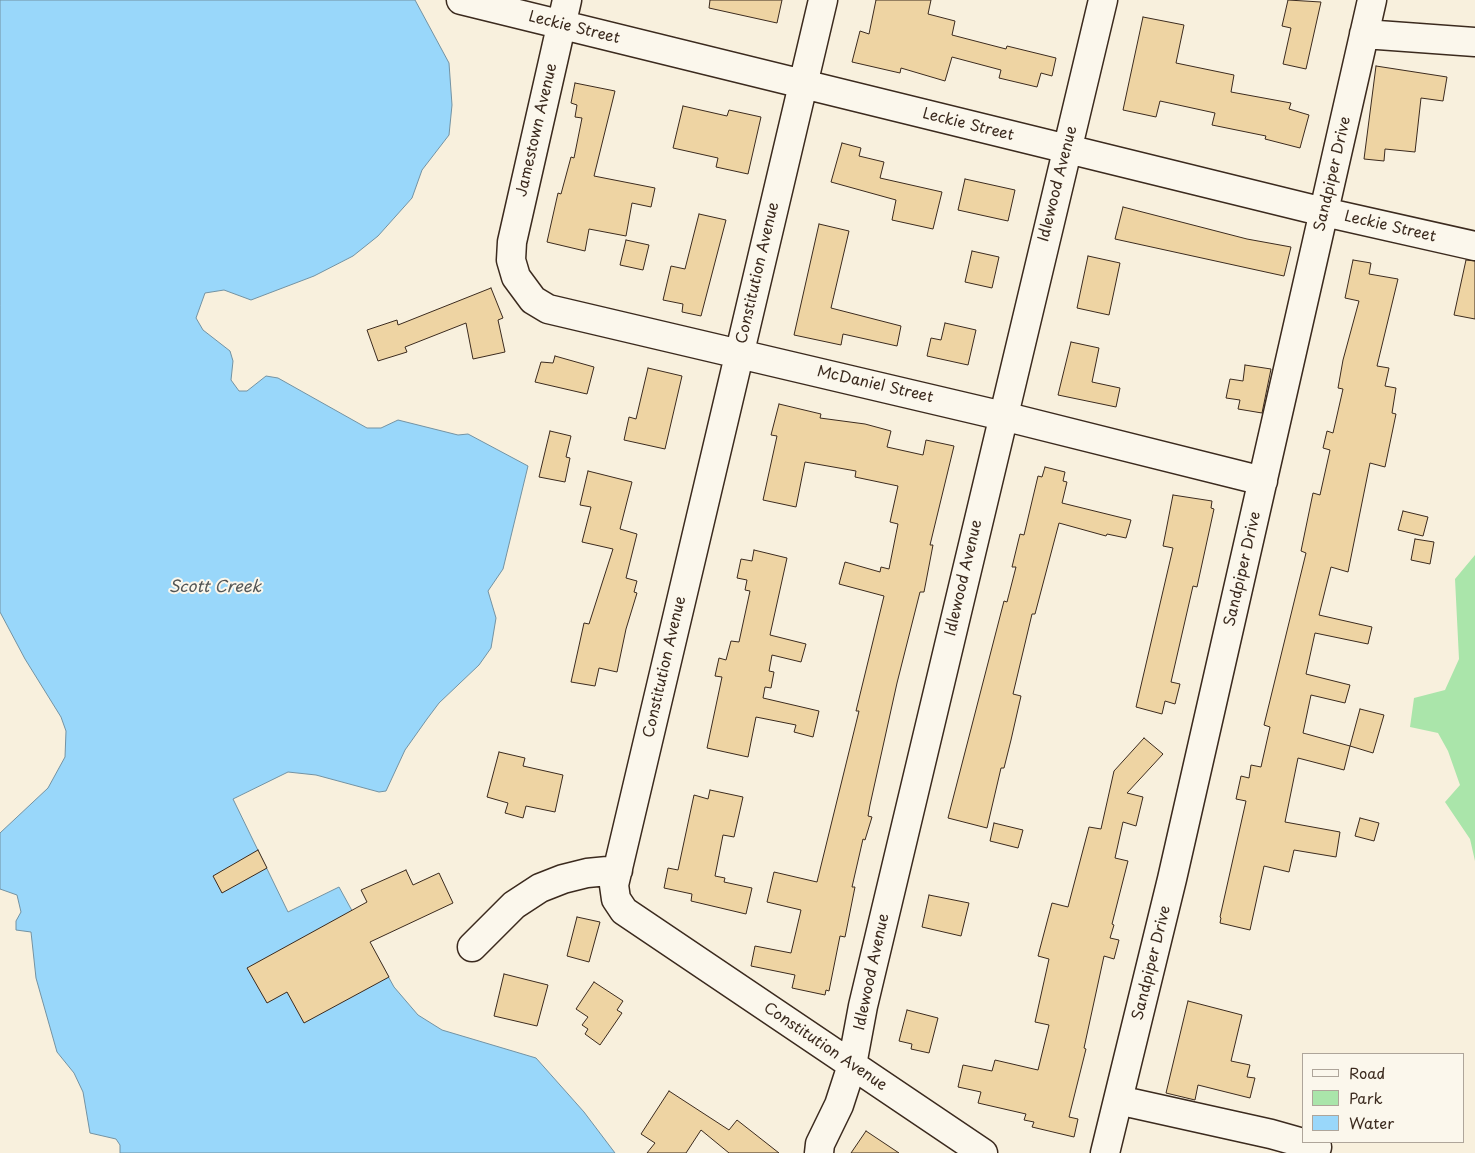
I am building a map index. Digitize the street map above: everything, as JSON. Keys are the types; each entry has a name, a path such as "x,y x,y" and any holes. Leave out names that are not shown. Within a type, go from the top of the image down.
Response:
{"street":[{"name":"Leckie Street","path":"461,0 564,12 803,85 1324,212 1475,246"},
{"name":"Constitution Avenue","path":"824,0 614,885 616,899 624,911 983,1153"},
{"name":"Idlewood Avenue","path":"819,1153 820,1144 839,1105 852,1065 865,996 1103,0"},
{"name":"Sandpiper Drive","path":"1107,1145 1172,879 1372,0"},
{"name":"Jamestown Avenue","path":"511,260 512,242 564,12"},
{"path":"1364,34 1475,42"},
{"name":"McDaniel Street","path":"511,260 521,286 533,300 548,309 1003,416 1263,481"},
{"path":"472,947 514,905 540,888 563,879 587,873 618,870"},
{"path":"1118,1100 1271,1134 1302,1143"},
{"path":"1303,1143 1317,1147"}],"green space":[{"path":"1475,555 1475,861 1470,839 1445,802 1460,785 1448,751 1438,733 1410,727 1414,698 1445,690 1459,659 1455,579"}],"water":[{"name":"Scott Creek","path":"0,0 415,0 449,63 452,105 449,135 422,170 412,198 378,236 353,256 314,276 251,300 224,290 205,293 196,318 203,330 230,351 233,361 231,380 239,391 247,391 266,376 278,378 367,428 381,428 398,420 458,435 468,434 528,466 503,569 488,591 496,618 491,648 479,665 439,703 427,719 405,750 386,791 379,792 316,775 288,772 233,799 288,912 339,887 394,987 418,1015 442,1030 536,1058 584,1112 615,1153 120,1153 120,1145 116,1139 90,1133 83,1092 74,1073 57,1052 36,978 31,932 16,930 16,921 21,912 17,895 0,889 0,833 48,788 65,757 66,731 61,717 25,659 0,612"}],"building":[{"path":"710,0 782,0 777,23 709,8"},
{"path":"876,0 931,0 928,14 955,21 952,35 1006,49 1007,46 1056,58 1052,76 1041,73 1037,87 999,78 1001,70 952,57 945,81 901,68 900,73 852,62 860,31 869,34"},
{"path":"1288,0 1321,2 1306,69 1283,64 1291,28 1282,26"},
{"path":"1143,17 1184,25 1176,63 1234,75 1231,92 1291,103 1289,109 1309,115 1300,148 1265,139 1266,136 1212,125 1215,113 1160,101 1156,117 1123,110"},
{"path":"1376,66 1447,77 1443,101 1421,98 1415,152 1385,149 1384,161 1364,159"},
{"path":"575,83 615,91 594,176 655,188 651,207 632,203 626,236 589,229 585,251 547,242 558,193 561,194 571,157 574,158 582,118 575,117 577,105 571,103"},
{"path":"683,106 727,116 729,110 761,117 748,174 716,167 718,158 673,148"},
{"path":"842,143 861,148 859,156 884,162 880,178 942,192 933,229 892,220 896,200 831,182"},
{"path":"965,179 1015,190 1008,221 958,210"},
{"path":"1123,207 1247,239 1291,247 1284,276 1115,239"},
{"path":"699,214 726,220 701,316 682,312 683,304 663,300 671,266 685,269"},
{"path":"819,224 849,231 831,308 901,326 897,346 843,334 841,345 794,335"},
{"path":"626,240 649,245 643,270 620,265"},
{"path":"972,251 999,257 992,288 965,282"},
{"path":"1088,256 1120,263 1109,315 1077,308"},
{"path":"1353,260 1371,263 1369,274 1398,279 1377,366 1389,368 1385,386 1396,388 1392,413 1396,414 1385,467 1370,463 1348,572 1331,567 1319,615 1372,627 1368,644 1315,633 1306,674 1350,685 1345,703 1311,695 1303,733 1350,746 1344,770 1298,758 1285,822 1340,832 1336,857 1294,850 1289,872 1264,866 1250,930 1220,923 1246,801 1236,799 1241,776 1249,778 1251,765 1261,767 1270,727 1264,725 1306,553 1301,551 1313,493 1320,495 1330,450 1323,448 1327,431 1333,433 1343,389 1338,388 1343,360 1359,301 1345,298"},
{"path":"1466,260 1475,261 1475,319 1454,315"},
{"path":"491,288 503,318 498,320 505,352 473,359 466,323 405,347 407,352 378,361 367,330 397,320 398,325"},
{"path":"945,323 976,330 968,365 927,356 931,338 941,340"},
{"path":"1071,342 1099,348 1092,382 1120,388 1116,407 1058,395"},
{"path":"555,356 594,367 587,394 535,382 541,362 553,363"},
{"path":"1245,365 1271,369 1262,413 1238,409 1240,400 1226,398 1230,379 1243,381"},
{"path":"648,368 682,376 665,449 624,440 629,417 636,419"},
{"path":"779,404 821,414 820,418 865,424 891,431 887,447 923,455 926,440 954,446 930,545 933,545 924,592 920,592 897,683 870,805 868,816 872,817 865,840 863,839 852,887 855,887 845,937 840,936 829,991 826,990 825,995 792,988 795,975 751,966 755,946 791,953 801,910 767,902 774,872 817,882 859,711 856,711 884,596 839,584 845,562 880,572 881,567 889,569 898,524 890,522 898,486 855,477 856,471 805,462 796,507 763,500 777,436 771,435"},
{"path":"550,431 571,436 566,457 570,458 565,482 539,477"},
{"path":"1045,467 1065,472 1063,481 1067,482 1062,503 1131,520 1126,538 1107,534 1106,536 1059,523 1035,614 1032,614 1013,694 1021,696 987,828 948,818 1004,601 1007,602 1016,567 1012,567 1020,534 1024,535 1038,476 1042,477"},
{"path":"588,471 632,482 620,529 637,534 626,578 637,581 634,592 637,593 626,629 617,672 599,668 595,686 571,682 584,623 589,624 613,549 582,542 591,507 580,505"},
{"path":"1173,495 1212,501 1211,508 1214,509 1197,587 1193,586 1171,682 1180,684 1175,704 1165,701 1162,714 1136,707 1173,548 1163,546"},
{"path":"1403,511 1428,517 1423,536 1398,530"},
{"path":"1415,539 1434,542 1430,564 1411,560"},
{"path":"754,550 787,558 770,635 806,644 801,662 772,655 769,671 774,672 771,688 765,687 763,698 819,711 813,737 794,732 796,725 756,717 748,757 707,748 722,677 715,676 719,658 726,660 731,641 739,642 750,591 745,590 747,580 737,578 741,559 752,561"},
{"path":"1360,709 1384,715 1373,753 1350,746"},
{"path":"1144,738 1163,754 1127,793 1143,797 1136,826 1123,822 1115,858 1128,861 1110,938 1119,940 1114,959 1104,956 1084,1048 1086,1049 1069,1117 1078,1119 1074,1137 1032,1127 1034,1122 1024,1120 1026,1114 978,1103 981,1092 958,1087 963,1065 992,1071 995,1060 1038,1070 1049,1025 1035,1022 1049,959 1038,956 1052,903 1068,907 1089,827 1101,829 1114,771"},
{"path":"499,752 525,758 523,766 563,775 555,812 526,806 523,818 505,813 508,803 487,797"},
{"path":"710,790 743,797 734,837 723,835 715,876 725,878 724,882 752,888 746,914 691,901 692,894 664,888 668,868 678,870 694,795 708,799"},
{"path":"1360,818 1379,823 1374,841 1355,836"},
{"path":"994,823 1023,830 1018,848 990,841"},
{"path":"258,850 267,868 222,893 213,876"},
{"path":"406,870 413,885 439,873 453,903 370,942 389,977 304,1023 287,992 267,1003 247,968 367,902 361,890"},
{"path":"929,895 969,903 961,936 922,927"},
{"path":"577,917 600,922 589,962 567,956"},
{"path":"504,974 548,985 537,1026 494,1016"},
{"path":"594,982 623,1001 617,1010 622,1013 600,1045 585,1034 588,1029 582,1025 588,1017 576,1009"},
{"path":"1188,1001 1242,1015 1231,1061 1250,1065 1247,1077 1255,1078 1250,1098 1198,1085 1195,1100 1166,1093"},
{"path":"907,1010 938,1018 929,1053 911,1049 912,1044 899,1041"},
{"path":"669,1091 729,1130 737,1120 779,1153 729,1153 701,1130 686,1153 647,1153 655,1143 641,1134"},
{"path":"866,1131 899,1153 851,1153"}]}
